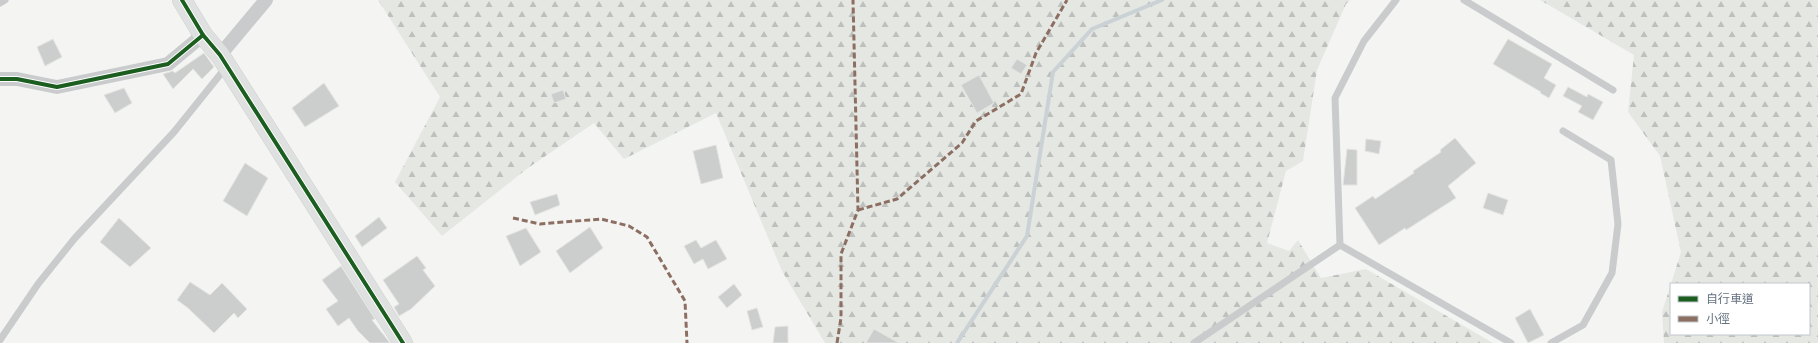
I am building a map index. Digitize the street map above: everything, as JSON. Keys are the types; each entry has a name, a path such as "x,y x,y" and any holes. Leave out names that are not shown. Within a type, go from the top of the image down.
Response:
{"street":[{"path":"182,0 203,35 224,60 403,343"},
{"path":"224,60 266,0"},
{"path":"0,79 17,79 57,87 168,64 203,35"}],"lane":[{"path":"0,3 5,0"},
{"path":"1340,245 1335,98 1364,41 1396,0"},
{"path":"1464,0 1613,90"},
{"path":"0,340 38,284 75,238 174,132 224,60"},
{"path":"1551,343 1583,325 1612,273 1618,224 1611,160 1563,131"},
{"path":"1194,343 1340,245"},
{"path":"1340,245 1511,343"}],"green space":[{"path":"378,0 1350,0 1346,4 1317,70 1303,161 1286,171 1267,243 1289,251 1298,240 1321,278 1366,269 1493,343 825,343 782,271 716,113 624,159 594,123 528,168 442,236 395,182 440,97"},
{"path":"1540,0 1818,0 1818,343 1664,343 1662,312 1670,287 1670,335 1810,335 1810,283 1671,283 1681,252 1660,156 1628,112 1634,55"}],"building":[{"path":"53,39 62,57 45,66 37,47"},
{"path":"1508,39 1552,64 1544,78 1556,85 1549,98 1493,64"},
{"path":"204,53 214,67 202,79 193,69 173,89 163,74 173,71 175,73"},
{"path":"1017,59 1027,65 1021,74 1011,68"},
{"path":"979,75 994,103 977,113 961,85"},
{"path":"324,83 339,106 305,127 292,108"},
{"path":"1568,87 1587,97 1588,94 1603,102 1593,120 1578,112 1582,106 1563,96"},
{"path":"124,88 132,103 115,113 104,95"},
{"path":"563,90 566,99 554,103 551,94"},
{"path":"1455,138 1476,163 1448,186 1456,198 1406,230 1405,228 1379,245 1355,208 1373,196 1375,199 1414,173 1413,171 1441,152 1440,150"},
{"path":"1366,139 1381,141 1379,154 1365,151"},
{"path":"716,145 723,178 701,184 693,151"},
{"path":"1347,149 1357,150 1357,185 1343,185"},
{"path":"245,163 268,178 247,216 223,201"},
{"path":"1488,193 1508,200 1503,215 1483,208"},
{"path":"557,194 560,205 535,215 530,202"},
{"path":"379,217 387,228 362,247 355,236"},
{"path":"119,218 151,248 130,267 100,242"},
{"path":"590,227 603,248 570,273 556,251"},
{"path":"526,228 541,252 520,266 506,236"},
{"path":"696,240 701,248 716,240 727,259 708,269 703,259 694,264 684,246"},
{"path":"417,256 426,268 423,270 435,286 411,309 399,316 394,307 399,304 383,280"},
{"path":"341,266 375,319 372,320 390,343 370,343 358,331 349,318 338,326 326,309 338,301 322,280"},
{"path":"190,282 210,295 222,283 247,309 238,318 234,313 214,333 188,308 177,300"},
{"path":"734,284 742,295 727,308 718,297"},
{"path":"757,308 763,327 752,330 747,311"},
{"path":"1530,309 1544,335 1528,343 1515,318"},
{"path":"788,326 788,343 773,343 775,327"},
{"path":"874,329 899,343 866,343"}],"waterway":[{"path":"957,343 1027,236 1053,72 1092,29 1162,0"}],"marked path":[{"path":"837,343 841,318 841,254 858,210 853,0"},
{"path":"858,210 897,199 962,143 976,121 1021,94 1036,53 1067,0"},
{"path":"513,218 540,224 601,219 629,226 647,237 685,301 687,343"}],"cycle path":[{"path":"182,0 203,35 220,55 403,343"},
{"path":"0,79 17,79 57,87 168,64 203,35"}]}
